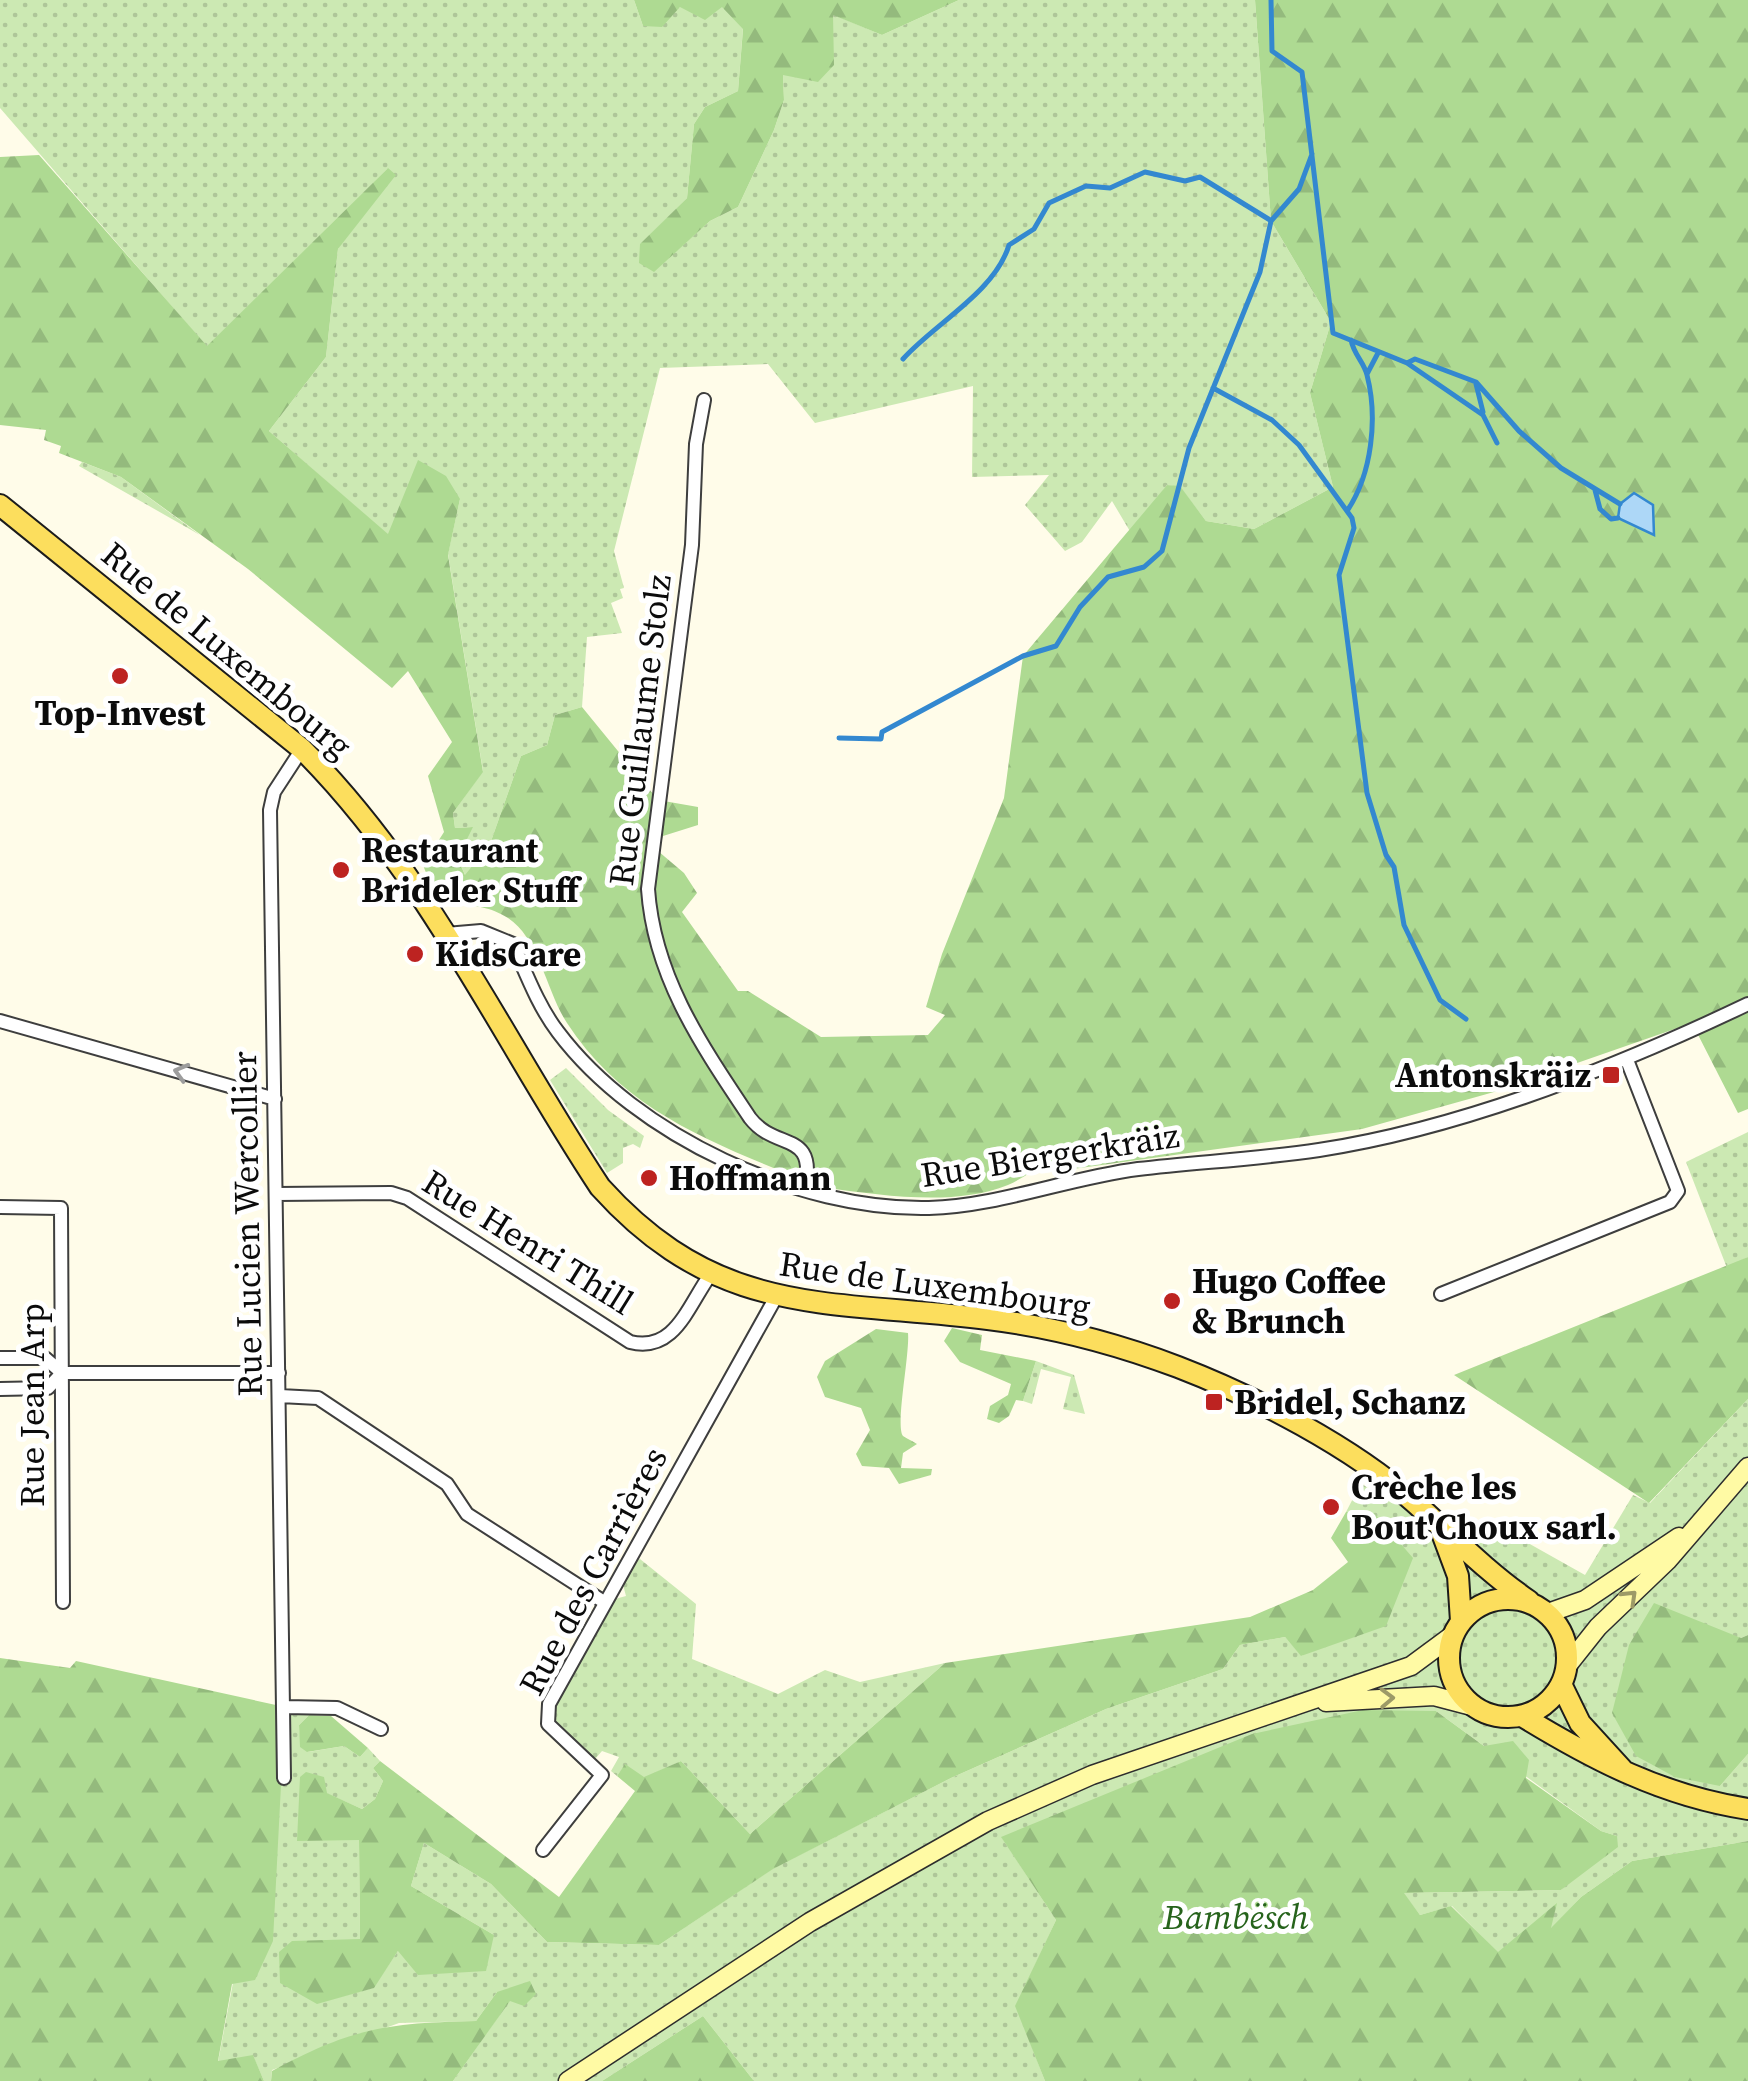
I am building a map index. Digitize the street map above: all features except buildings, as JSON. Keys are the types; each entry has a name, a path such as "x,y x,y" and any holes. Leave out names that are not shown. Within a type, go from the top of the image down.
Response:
{"main road":[{"name":"Rue de Luxembourg","path":"2,512 302,749 374,826 446,934 600,1187 631,1221 710,1275 776,1298 992,1319 1144,1355 1218,1383 1362,1464 1414,1502 1442,1531 1528,1602"},
{"path":"1301,1704 1434,1696 1504,1718 1538,1709 1598,1627 1668,1560 1748,1467"},
{"path":"1548,1613 1585,1600 1692,1528"},
{"name":"Rue de Luxembourg","path":"1442,1531 1458,1576 1457,1628"},
{"path":"568,2081 810,1922 988,1821 1092,1776 1411,1666 1492,1600 1528,1602 1548,1613 1564,1637 1564,1675 1580,1723 1627,1774"},
{"path":"1457,1628 1449,1666 1461,1695 1472,1706"},
{"path":"1522,1716 1589,1758 1670,1792 1748,1809"}],"street":[{"name":"Rue Guillaume Stolz","path":"704,400 696,444 692,545 648,889 651,934 694,1034 750,1118 767,1134 800,1147 806,1156 804,1189"},
{"name":"Rue Lucien Wercollier","path":"284,1778 286,1706 270,810 274,792 302,749"},
{"name":"Rue Biergerkräiz","path":"446,934 480,931 513,944 555,1029 584,1064 658,1126 722,1158 804,1189 897,1208 934,1208 1115,1172 1317,1150 1384,1137 1628,1060 1748,1004"},
{"path":"0,1020 275,1099"},
{"path":"1441,1294 1670,1202 1678,1192 1628,1060"},
{"name":"Rue Henri Thill","path":"276,1194 391,1193 407,1198 630,1342 650,1347 664,1342 710,1275"},
{"name":"Rue Jean Arp","path":"0,1207 60,1208 63,1602"},
{"name":"Rue des Carrières","path":"543,1850 602,1775 558,1737 546,1714 604,1602 776,1298"},
{"path":"0,1358 45,1358 62,1373 279,1373"},
{"path":"0,1388 48,1388 62,1373"},
{"path":"280,1396 318,1398 447,1484 467,1514 604,1602"},
{"path":"286,1706 338,1708 382,1729"}],"green space":[{"path":"0,0 634,0 643,26 680,7 722,6 743,28 738,91 705,107 694,124 687,198 640,245 654,271 710,221 738,207 774,130 784,100 783,75 832,14 882,35 959,0 1255,0 1271,221 1331,322 1310,393 1333,487 1254,529 1206,521 1180,487 1167,485 1131,533 1112,501 1082,542 1065,551 1025,505 1049,475 972,477 973,386 815,423 768,364 660,368 614,551 624,588 620,589 623,598 611,603 622,633 587,637 582,707 555,715 547,745 521,756 490,844 466,877 451,843 472,827 455,828 453,813 483,771 448,554 460,499 388,535 269,431 326,357 338,249 388,168 207,347 0,108"},
{"path":"634,0 959,0 882,35 833,15 834,65 818,82 783,75 784,100 774,130 738,207 710,221 654,272 639,263 640,244 687,198 694,124 705,107 738,91 743,29 722,7 705,20 680,7 662,27 643,26"},
{"path":"1255,0 1748,0 1748,1109 1738,1113 1692,1023 1494,1092 1362,1129 1051,1172 1049,1161 1008,1185 964,1196 918,1197 826,1188 809,1169 796,1177 699,1135 640,1100 589,1053 567,1023 535,952 519,927 495,911 449,899 431,882 423,865 444,832 428,776 452,742 408,671 392,688 248,569 121,477 59,453 61,446 44,440 46,430 0,425 0,157 39,155 207,346 388,168 396,175 338,249 326,357 269,431 388,534 418,460 446,476 460,499 448,555 483,772 453,813 455,828 473,827 467,839 451,843 465,875 490,844 521,756 547,745 555,715 582,707 658,800 698,807 698,825 663,836 658,851 684,873 697,893 682,912 738,991 748,991 821,1037 928,1035 945,1015 926,1007 942,954 1004,798 1023,656 1167,485 1180,486 1206,521 1254,529 1333,487 1310,393 1331,322 1271,221"},
{"path":"82,462 121,477 200,535 79,466"},
{"path":"566,1068 608,1110 644,1136 640,1148 633,1144 623,1148 623,1163 607,1173 550,1080"},
{"path":"1748,1132 1748,1257 1727,1268 1686,1162"},
{"path":"1748,1257 1748,1399 1649,1503 1454,1375"},
{"path":"952,1328 982,1335 980,1350 1036,1361 1023,1401 1016,1400 1009,1416 999,1423 987,1419 990,1406 1008,1395 1011,1384 960,1362 944,1341"},
{"path":"876,1329 908,1333 901,1430 903,1436 917,1444 903,1453 901,1468 932,1469 931,1475 899,1484 889,1468 862,1466 856,1454 870,1430 861,1408 825,1397 817,1377 825,1361"},
{"path":"1036,1361 1074,1375 1085,1414 1063,1409 1071,1377 1041,1369 1032,1404 1023,1401"},
{"path":"1748,1399 1748,1635 1741,1638 1720,1786 1748,1754 1748,1841 1632,1861 1581,1897 1549,1931 1556,1906 1498,1953 1452,1906 1420,1915 1403,1893 1561,1890 1617,1836 1601,1831 1436,1711 1002,1838 1056,1920 1016,2006 1045,2081 754,2081 703,2016 602,2081 453,2081 510,2000 497,1992 476,2021 399,2023 272,2070 271,2081 264,2081 253,2056 218,2062 285,1707 309,1715 299,1725 301,1747 308,1752 344,1746 360,1757 368,1748 380,1761 373,1768 383,1781 375,1799 362,1809 326,1793 306,1772 359,1840 360,1939 317,2003 373,1988 398,1951 494,1935 411,1886 424,1843 491,1884 547,1942 659,1945 772,1869 951,1778 1106,1709 1223,1669 1240,1645 1285,1637 1302,1656 1374,1514 1346,1512 1361,1483 1385,1501 1406,1496 1494,1561 1475,1541 1474,1521 1489,1528 1494,1524 1585,1575 1633,1495 1650,1503"},
{"path":"1346,1512 1374,1513 1413,1558 1386,1626 1301,1656 1285,1637 1240,1645 1223,1669 1106,1709 951,1778 773,1869 659,1945 547,1942 491,1884 424,1843 411,1886 494,1935 486,1971 418,1975 398,1951 374,1988 317,2004 280,1983 279,1952 292,1941 360,1939 359,1840 297,1841 300,1777 306,1772 324,1777 327,1793 362,1809 375,1799 383,1781 373,1768 380,1761 559,1897 635,1791 617,1776 625,1764 644,1777 681,1761 750,1834 945,1663 1250,1617 1313,1590 1348,1562 1331,1538"},
{"path":"640,1559 696,1604 692,1659 778,1694 825,1670 860,1682 945,1663 750,1834 681,1761 644,1778 625,1765 617,1776 611,1771 619,1757 602,1751 595,1759 552,1721 569,1680 615,1599 626,1596 622,1581 633,1562"},
{"path":"1654,1603 1741,1638 1748,1635 1748,1754 1720,1786 1675,1777 1636,1756 1612,1713 1629,1645"},
{"path":"0,1658 70,1668 76,1661 285,1707 273,1941 255,1980 232,1984 218,2061 253,2055 264,2081 0,2081"},
{"name":"Bambësch","path":"1363,1710 1436,1711 1484,1746 1513,1741 1529,1760 1526,1778 1601,1831 1617,1836 1618,1847 1561,1890 1404,1893 1420,1915 1451,1906 1498,1952 1557,1903 1551,1928 1581,1897 1632,1861 1748,1841 1748,2081 1045,2081 1015,2006 1056,1920 1001,1837 1252,1734"},
{"path":"309,1715 331,1716 368,1748 360,1757 344,1746 307,1752 300,1747 299,1725"},
{"path":"530,1981 536,1994 524,2006 510,2001 453,2081 271,2081 272,2071 348,2037 393,2026 476,2021 497,1992"},
{"path":"703,2016 754,2081 602,2081"}],"water":[{"path":"1634,493 1653,505 1654,535 1618,518 1620,504"}],"waterway":[{"path":"1271,0 1272,51 1302,72 1333,333 1407,363 1483,415 1497,443"},
{"path":"839,738 881,739 882,732 1023,656 1056,646 1080,607 1108,577 1144,567 1162,551 1189,448 1260,272 1271,221 1299,189 1312,154"},
{"path":"903,359 991,278 1009,245 1034,229 1049,203 1086,186 1110,188 1145,172 1185,181 1200,177 1270,220"},
{"path":"1347,511 1362,480 1372,427 1367,375 1351,340"},
{"path":"1367,374 1378,353"},
{"path":"1407,363 1415,359 1476,382 1519,431 1561,468 1620,504"},
{"path":"1476,384 1483,412"},
{"path":"1213,388 1272,420 1299,445 1352,518 1354,528 1339,575 1367,793 1386,855 1394,867 1404,925 1440,1000 1466,1019"},
{"path":"1595,490 1600,509 1611,519 1618,518"}],"place":[{"name":"Top-Invest","path":"120,676"},
{"name":"Restaurant Brideler Stuff","path":"341,870"},
{"name":"KidsCare","path":"415,954"},
{"name":"Antonskräiz","path":"1611,1075"},
{"name":"Hoffmann","path":"649,1178"},
{"name":"Hugo Coffee & Brunch","path":"1172,1301"},
{"name":"Bridel, Schanz","path":"1214,1402"},
{"name":"Crèche les Bout'Choux sarl.","path":"1331,1507"}]}
